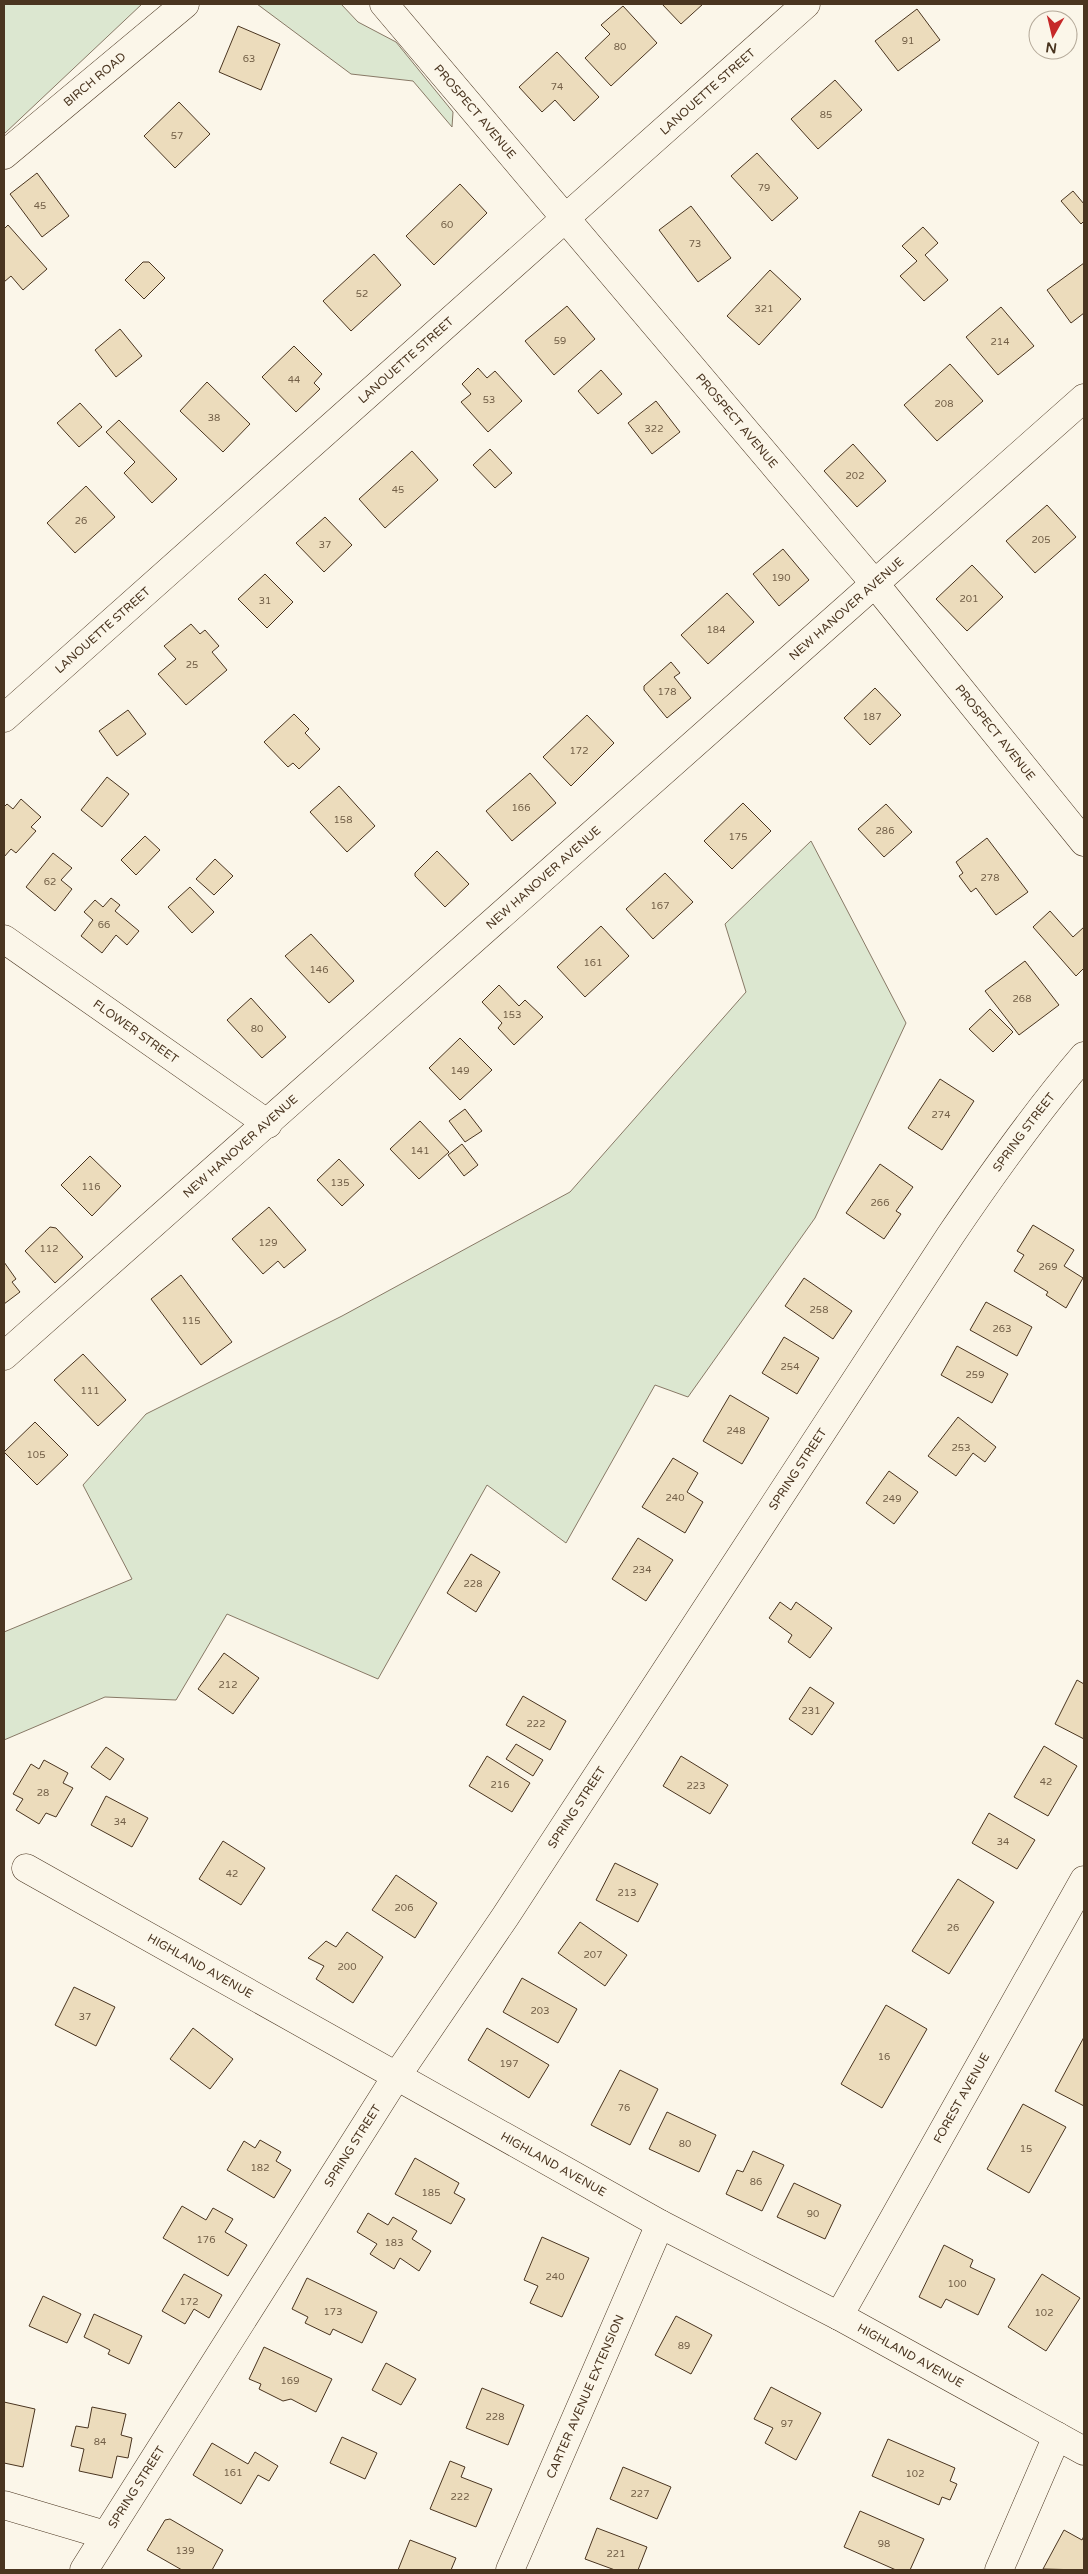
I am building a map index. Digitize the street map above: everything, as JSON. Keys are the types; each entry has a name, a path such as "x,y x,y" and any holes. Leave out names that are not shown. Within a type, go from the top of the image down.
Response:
{"street":[{"name":"BIRCH ROAD","path":"4,155 185,4"},
{"name":"PROSPECT AVENUE","path":"384,4 875,584 1084,842"},
{"name":"LANOUETTE STREET","path":"4,718 806,4"},
{"name":"NEW HANOVER AVENUE","path":"4,1356 268,1124 1084,398"},
{"name":"FLOWER STREET","path":"4,939 268,1124"},
{"name":"SPRING STREET","path":"84,2570 396,2077 510,1909 950,1236 1002,1158 1054,1090 1084,1056"},
{"name":"HIGHLAND AVENUE","path":"26,1868 660,2224 839,2316 1084,2451"},
{"name":"FOREST AVENUE","path":"839,2316 1084,1880"},
{"name":"CARTER AVENUE EXTENSION","path":"510,2570 660,2224"},
{"path":"999,2570 1057,2436"},
{"path":"4,2505 105,2535"}],"green space":[{"path":"4,4 142,4 4,134"},
{"path":"257,4 341,4 358,22 396,42 453,112 452,127 413,81 351,74"},
{"path":"811,841 906,1023 815,1218 688,1397 655,1385 566,1543 487,1485 378,1679 227,1614 176,1700 105,1697 4,1740 4,1632 132,1579 83,1485 146,1414 342,1316 570,1192 746,992 725,924"}],"building":[{"path":"662,4 703,4 681,24"},
{"path":"623,6 657,43 611,86 585,58 610,34 601,25"},
{"path":"917,9 940,40 898,71 875,41"},
{"path":"238,26 280,44 261,90 219,72"},
{"path":"557,52 599,97 574,121 555,100 542,112 519,87"},
{"path":"835,80 862,110 818,149 791,119"},
{"path":"179,102 210,134 175,168 144,136"},
{"path":"757,153 798,198 772,221 731,176"},
{"path":"37,173 69,216 42,237 10,194"},
{"path":"460,184 487,213 434,265 406,236"},
{"path":"1073,191 1084,204 1084,221 1081,224 1061,201"},
{"path":"691,206 731,258 698,282 659,230"},
{"path":"8,225 47,269 23,290 11,276 4,282 4,229"},
{"path":"923,227 938,243 925,255 948,280 924,301 900,276 917,261 902,246"},
{"path":"374,254 401,285 351,331 323,301"},
{"path":"143,262 149,262 165,278 144,299 125,280"},
{"path":"1084,263 1084,313 1071,323 1047,290"},
{"path":"770,270 801,299 759,345 727,316"},
{"path":"567,306 595,339 554,375 525,341"},
{"path":"1001,307 1034,346 998,375 966,337"},
{"path":"120,329 142,356 116,377 95,350"},
{"path":"294,346 322,374 314,383 320,389 296,412 262,377"},
{"path":"950,364 983,401 937,441 904,405"},
{"path":"478,368 487,378 495,371 522,401 488,432 461,402 471,394 462,384"},
{"path":"601,370 622,394 598,414 578,391"},
{"path":"207,382 250,424 223,452 180,411"},
{"path":"656,401 680,432 652,454 628,423"},
{"path":"80,403 102,427 79,447 57,423"},
{"path":"119,420 177,479 152,503 124,473 135,462 106,432"},
{"path":"853,444 886,481 857,507 824,471"},
{"path":"490,449 512,473 495,488 473,465"},
{"path":"412,451 438,480 385,528 359,499"},
{"path":"86,486 115,517 75,553 47,523"},
{"path":"1047,505 1076,537 1035,573 1006,541"},
{"path":"325,517 352,545 324,572 296,543"},
{"path":"783,549 809,580 779,606 753,574"},
{"path":"972,565 1003,597 967,631 936,599"},
{"path":"265,574 293,602 267,628 238,599"},
{"path":"727,593 754,622 708,664 681,635"},
{"path":"191,624 200,634 205,630 219,646 212,652 227,670 186,705 158,674 176,659 164,646"},
{"path":"671,662 680,673 674,677 691,698 667,718 644,690 644,686"},
{"path":"875,688 901,715 870,745 844,718"},
{"path":"128,710 146,734 117,756 99,731"},
{"path":"294,714 309,729 305,733 320,749 299,769 293,763 288,767 264,742"},
{"path":"587,715 614,743 571,786 543,757"},
{"path":"530,773 556,803 512,841 486,811"},
{"path":"107,777 129,794 102,827 81,810"},
{"path":"339,786 375,826 347,852 310,812"},
{"path":"21,799 41,817 31,827 36,831 16,853 11,849 4,857 4,807 7,804 13,809"},
{"path":"743,803 771,831 732,869 704,841"},
{"path":"886,804 912,832 884,857 858,829"},
{"path":"145,836 160,850 136,875 121,860"},
{"path":"987,838 1028,892 996,915 976,888 971,892 959,876 963,873 956,862"},
{"path":"437,851 469,884 445,907 415,876 415,873"},
{"path":"53,853 72,868 61,880 72,889 55,911 26,887"},
{"path":"215,859 233,876 214,895 196,879"},
{"path":"665,873 693,902 653,939 626,909"},
{"path":"190,887 214,912 192,933 168,907"},
{"path":"111,898 120,905 115,911 139,931 127,945 116,935 102,953 81,936 93,920 84,912 95,900 103,907"},
{"path":"1050,911 1073,937 1084,927 1084,968 1076,976 1033,927"},
{"path":"601,926 629,956 585,997 557,967"},
{"path":"311,934 354,981 329,1003 285,956"},
{"path":"1025,961 1059,1005 1019,1035 985,991"},
{"path":"499,985 519,1006 525,1000 543,1017 514,1045 498,1028 502,1023 482,1002"},
{"path":"251,998 286,1037 262,1058 227,1020"},
{"path":"990,1009 1013,1032 993,1052 969,1029"},
{"path":"460,1038 492,1070 460,1100 429,1068"},
{"path":"940,1079 974,1101 942,1150 908,1128"},
{"path":"465,1109 482,1131 465,1142 449,1121"},
{"path":"420,1121 449,1152 419,1179 390,1149"},
{"path":"462,1144 478,1165 464,1176 448,1155"},
{"path":"90,1156 121,1186 92,1216 61,1185"},
{"path":"339,1159 364,1185 342,1206 317,1180"},
{"path":"880,1164 913,1187 896,1211 901,1214 884,1239 846,1213"},
{"path":"269,1207 306,1250 284,1268 278,1261 263,1274 232,1239"},
{"path":"1033,1225 1074,1250 1064,1266 1083,1278 1066,1308 1046,1295 1048,1292 1014,1271 1024,1255 1017,1251"},
{"path":"50,1227 56,1228 83,1257 55,1283 25,1251"},
{"path":"4,1262 16,1279 12,1282 20,1292 4,1304"},
{"path":"181,1275 232,1342 201,1365 151,1299"},
{"path":"804,1278 852,1311 833,1339 785,1306"},
{"path":"986,1302 1032,1327 1017,1356 970,1330"},
{"path":"784,1337 819,1358 797,1394 762,1373"},
{"path":"957,1346 1008,1374 992,1403 941,1375"},
{"path":"83,1354 126,1400 98,1426 54,1380"},
{"path":"730,1395 769,1418 742,1464 703,1441"},
{"path":"958,1417 996,1447 985,1462 973,1453 956,1476 928,1456"},
{"path":"35,1422 68,1455 37,1485 4,1452"},
{"path":"673,1458 698,1473 687,1492 703,1502 685,1533 642,1507"},
{"path":"889,1471 918,1492 894,1524 866,1503"},
{"path":"638,1538 673,1560 646,1601 612,1579"},
{"path":"471,1554 500,1572 476,1612 447,1593"},
{"path":"780,1602 791,1610 796,1602 832,1628 810,1658 788,1642 792,1635 769,1618"},
{"path":"224,1653 259,1678 233,1714 198,1689"},
{"path":"1077,1680 1084,1684 1084,1739 1055,1724"},
{"path":"810,1687 834,1703 812,1735 789,1719"},
{"path":"523,1696 566,1721 550,1750 506,1725"},
{"path":"516,1744 543,1760 533,1776 506,1759"},
{"path":"1044,1746 1077,1766 1048,1816 1014,1797"},
{"path":"106,1747 124,1759 110,1780 91,1767"},
{"path":"487,1756 530,1783 512,1812 469,1786"},
{"path":"681,1756 728,1785 710,1814 663,1786"},
{"path":"44,1760 68,1773 63,1783 73,1788 56,1817 46,1813 39,1824 16,1810 23,1799 13,1794 31,1764 39,1769"},
{"path":"106,1796 148,1818 132,1847 91,1825"},
{"path":"989,1813 1035,1840 1017,1869 972,1843"},
{"path":"223,1841 265,1868 241,1905 199,1879"},
{"path":"615,1863 658,1884 638,1922 596,1900"},
{"path":"396,1875 437,1903 415,1938 372,1910"},
{"path":"958,1879 994,1902 949,1974 912,1951"},
{"path":"580,1922 627,1955 605,1986 558,1953"},
{"path":"347,1932 383,1957 353,2003 316,1979 324,1966 308,1958 326,1941 336,1947"},
{"path":"522,1978 577,2009 558,2043 503,2012"},
{"path":"74,1987 115,2007 96,2046 55,2025"},
{"path":"886,2005 927,2029 882,2108 841,2084"},
{"path":"193,2028 233,2059 210,2089 170,2059"},
{"path":"487,2028 549,2065 529,2098 468,2060"},
{"path":"1084,2037 1084,2106 1055,2091"},
{"path":"620,2070 658,2089 630,2145 591,2125"},
{"path":"1023,2104 1066,2127 1029,2193 987,2169"},
{"path":"667,2112 716,2135 699,2172 649,2149"},
{"path":"260,2140 281,2152 276,2161 291,2170 274,2198 227,2170 244,2141 255,2148"},
{"path":"753,2151 784,2165 762,2211 726,2194 737,2170 743,2172"},
{"path":"415,2158 459,2183 454,2193 465,2199 451,2224 395,2194"},
{"path":"794,2183 841,2205 825,2239 777,2217"},
{"path":"182,2206 206,2220 213,2208 233,2219 225,2232 247,2245 228,2276 163,2238"},
{"path":"368,2213 388,2225 393,2217 417,2231 412,2239 431,2251 419,2271 400,2258 394,2269 370,2254 377,2244 357,2232"},
{"path":"542,2237 589,2258 562,2317 530,2303 538,2286 524,2280"},
{"path":"944,2245 973,2260 970,2267 995,2279 978,2315 946,2299 941,2308 919,2297"},
{"path":"184,2274 222,2295 209,2318 194,2309 185,2324 162,2311"},
{"path":"1042,2274 1080,2298 1046,2351 1008,2327"},
{"path":"307,2278 377,2312 362,2343 333,2329 330,2335 305,2323 308,2317 292,2309"},
{"path":"43,2296 81,2314 67,2343 29,2326"},
{"path":"94,2314 142,2336 129,2364 108,2354 110,2350 84,2337"},
{"path":"676,2316 712,2335 691,2374 655,2355"},
{"path":"264,2347 332,2379 316,2412 291,2399 283,2401 259,2389 261,2384 249,2379"},
{"path":"386,2363 416,2379 401,2405 372,2390"},
{"path":"771,2387 821,2413 796,2460 765,2443 773,2428 754,2419"},
{"path":"482,2388 524,2405 508,2445 466,2428"},
{"path":"4,2402 35,2409 23,2467 4,2463"},
{"path":"92,2407 126,2414 121,2435 132,2438 128,2458 117,2456 112,2478 79,2471 84,2449 71,2446 76,2426 88,2428"},
{"path":"342,2437 377,2453 365,2479 330,2463"},
{"path":"888,2439 955,2468 950,2481 957,2484 950,2500 942,2497 939,2505 872,2476"},
{"path":"212,2443 248,2464 255,2452 278,2466 269,2481 258,2475 241,2504 193,2475"},
{"path":"450,2461 465,2467 461,2477 492,2489 476,2527 430,2509"},
{"path":"623,2467 671,2487 657,2519 610,2499"},
{"path":"860,2511 924,2539 910,2570 896,2570 844,2547"},
{"path":"170,2519 223,2550 212,2570 182,2570 147,2550 165,2520"},
{"path":"597,2528 647,2547 638,2570 615,2570 585,2559"},
{"path":"1064,2530 1082,2540 1084,2536 1084,2570 1043,2569"},
{"path":"410,2540 456,2558 451,2570 398,2570"}]}
